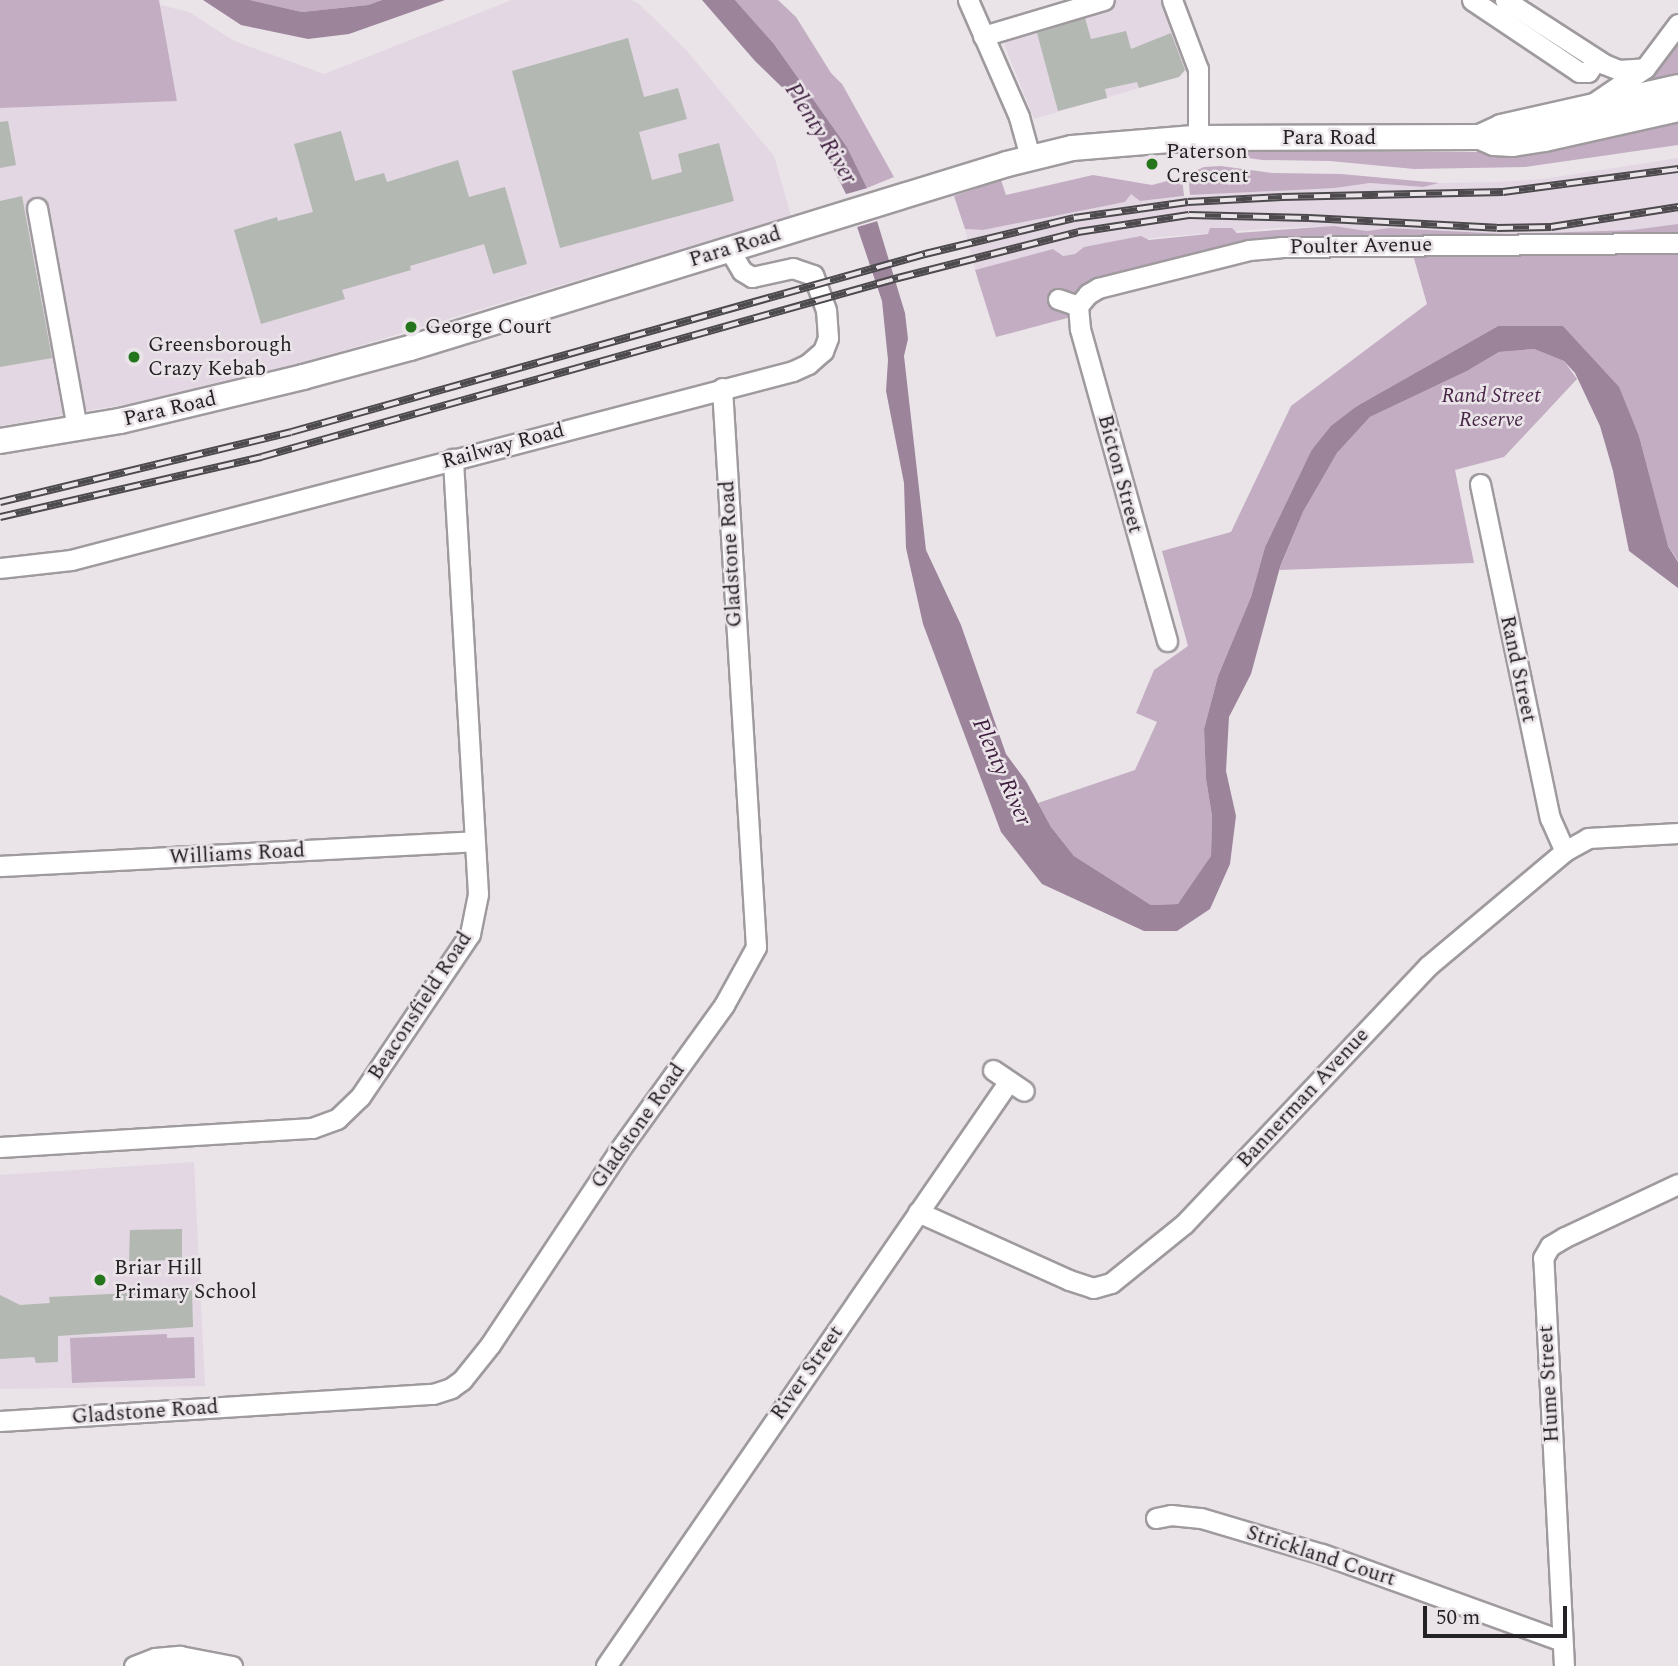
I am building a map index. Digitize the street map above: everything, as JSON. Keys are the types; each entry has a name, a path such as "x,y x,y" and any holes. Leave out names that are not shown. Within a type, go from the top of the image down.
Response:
{"main road":[{"name":"Para Road","path":"1480,137 1501,127 1678,87"},
{"name":"Para Road","path":"0,441 77,429 303,377 1030,157 1097,144 1198,138 1480,137 1502,144 1530,142 1678,109"}],"street":[{"path":"968,0 1019,117 1030,157"},
{"path":"983,36 1104,0"},
{"path":"1172,0 1198,69 1198,138"},
{"path":"1472,0 1579,72 1588,72 1595,60"},
{"path":"1505,0 1595,60 1619,70 1645,68"},
{"path":"1589,107 1645,68 1678,24"},
{"path":"37,208 77,429"},
{"name":"Poulter Avenue","path":"1077,306 1098,288 1249,250 1334,246 1678,243"},
{"name":"Railway Road","path":"0,568 71,560 800,368 823,351 828,338 826,310 813,275 793,268 752,277 742,271 729,249"},
{"path":"1058,299 1077,306"},
{"name":"Bicton Street","path":"1077,306 1080,328 1167,641"},
{"name":"Gladstone Road","path":"0,1421 407,1397 451,1388 473,1369 618,1152 724,1005 756,947 722,388"},
{"name":"Beaconsfield Road","path":"0,1147 312,1128 337,1119 360,1097 470,934 478,894 453,459"},
{"name":"Rand Street","path":"1480,484 1550,818 1565,850"},
{"name":"Bannerman Avenue","path":"918,1212 1069,1280 1093,1288 1111,1283 1184,1224 1428,966 1565,850 1588,838 1678,833"},
{"name":"Williams Road","path":"0,866 474,841"},
{"name":"River Street","path":"606,1666 1009,1081"},
{"name":"Hume Street","path":"1564,1666 1543,1258 1550,1247 1564,1237 1678,1184"},
{"name":"Strickland Court","path":"1156,1518 1171,1515 1201,1518 1322,1554 1562,1641"},
{"path":"134,1666 155,1658 180,1656 232,1666"}],"shaded area":[{"path":"512,0 631,0 638,3 687,51 774,156 791,216 305,362 132,403 0,426 0,108 177,100 160,5 189,12 234,41 324,74"},
{"path":"1086,0 1185,0 1194,23 1190,30 1190,65 1180,76 1034,119 997,26"},
{"path":"1678,158 1678,224 1632,230 1507,234 1389,228 1368,231 1334,226 1276,228 1162,237 1084,247 1075,254 1062,256 1053,249 975,270 965,229 983,230 1125,202 1131,194 1140,201 1271,189 1335,188 1370,183 1423,187 1439,183 1499,182 1543,179"},
{"name":"Briar Hill Primary School","path":"194,1162 205,1386 0,1389 0,1175"}],"green space":[{"path":"0,0 159,0 177,101 0,108"},
{"path":"250,0 382,0 368,5 302,12"},
{"path":"735,0 778,0 796,17 831,73 842,84 894,177 867,188 847,147 774,44"},
{"path":"1678,41 1678,80 1646,82 1662,65"},
{"path":"1678,117 1678,145 1525,167 1414,169 1330,161 1262,160 1228,155 1195,158 1228,152 1510,152"},
{"path":"1221,166 1272,173 1341,174 1439,183 1423,187 1370,183 1335,188 1190,195 1188,174 1204,167"},
{"path":"1093,175 1152,185 1182,177 1184,196 1140,201 1131,194 1125,202 983,230 965,229 954,196 1001,180 1006,195"},
{"path":"1678,224 1678,234 1264,240 1228,245 1091,282 1070,295 1071,317 996,337 975,270 1053,249 1063,256 1075,254 1084,247 1141,236 1149,240 1208,234 1210,228 1232,228 1237,233 1334,226 1367,231 1389,228 1507,234 1632,230"},
{"path":"1678,253 1678,561 1667,544 1639,436 1618,387 1563,326 1498,326 1357,406 1311,451 1265,547 1251,597 1218,676 1204,729 1206,779 1212,816 1211,856 1195,884 1178,904 1151,905 1074,856 1051,827 1038,803 1135,770 1157,722 1136,713 1154,670 1188,646 1162,551 1231,532 1291,406 1427,304 1413,255"},
{"name":"Rand Street Reserve","path":"1534,349 1564,361 1577,379 1504,457 1455,470 1474,563 1279,570 1303,512 1337,453 1370,417 1467,371 1499,352"},
{"path":"167,1334 167,1338 194,1337 195,1378 72,1383 70,1338"}],"water":[{"path":"203,0 250,0 302,12 368,5 382,0 445,0 349,34 308,39 241,25"},
{"name":"Plenty River","path":"702,0 735,0 774,44 847,147 867,188 905,313 908,339 904,356 926,550 961,625 1006,754 1026,781 1051,827 1074,856 1151,905 1178,904 1211,856 1212,816 1206,779 1204,729 1218,676 1251,597 1265,547 1311,451 1331,426 1357,406 1498,326 1563,326 1619,387 1639,436 1668,546 1678,562 1678,588 1629,551 1613,471 1600,426 1575,373 1564,361 1534,349 1499,352 1467,371 1370,417 1337,453 1303,512 1280,567 1251,674 1229,717 1226,771 1236,816 1230,864 1210,909 1177,931 1144,931 1042,884 1001,832 923,624 906,548 904,483 886,391 888,360 882,301 846,194 819,140 792,97 755,61"}],"pier":[{"path":"871,187 881,220 854,228 843,195"}],"building":[{"path":"1085,18 1091,39 1126,31 1131,49 1171,33 1185,70 1179,77 1139,88 1137,82 1105,89 1107,98 1058,111 1037,33"},
{"path":"628,38 644,97 678,88 687,119 639,132 652,180 682,172 678,154 719,143 734,201 560,248 512,71"},
{"path":"8,121 16,165 0,168 0,122"},
{"path":"341,131 355,181 384,173 387,182 458,160 469,197 505,187 527,264 493,274 484,244 410,266 411,270 342,290 345,299 261,324 234,230 277,217 278,221 313,212 294,144"},
{"path":"22,196 52,358 0,367 0,201"},
{"path":"182,1229 182,1260 129,1261 130,1230"},
{"path":"192,1290 193,1327 58,1336 58,1362 36,1363 34,1357 0,1359 0,1295 20,1305 50,1303 49,1297"}],"railway":[{"path":"0,502 291,432 925,254 1074,218 1188,202 1503,192 1678,169"},
{"path":"0,517 261,457 898,278 1078,232 1189,215 1497,228 1551,227 1678,207"}],"place":[{"name":"Paterson Crescent","path":"1152,164"},
{"name":"George Court","path":"411,327"},
{"name":"Greensborough Crazy Kebab","path":"134,357"},
{"name":"Briar Hill Primary School","path":"100,1280"}]}
